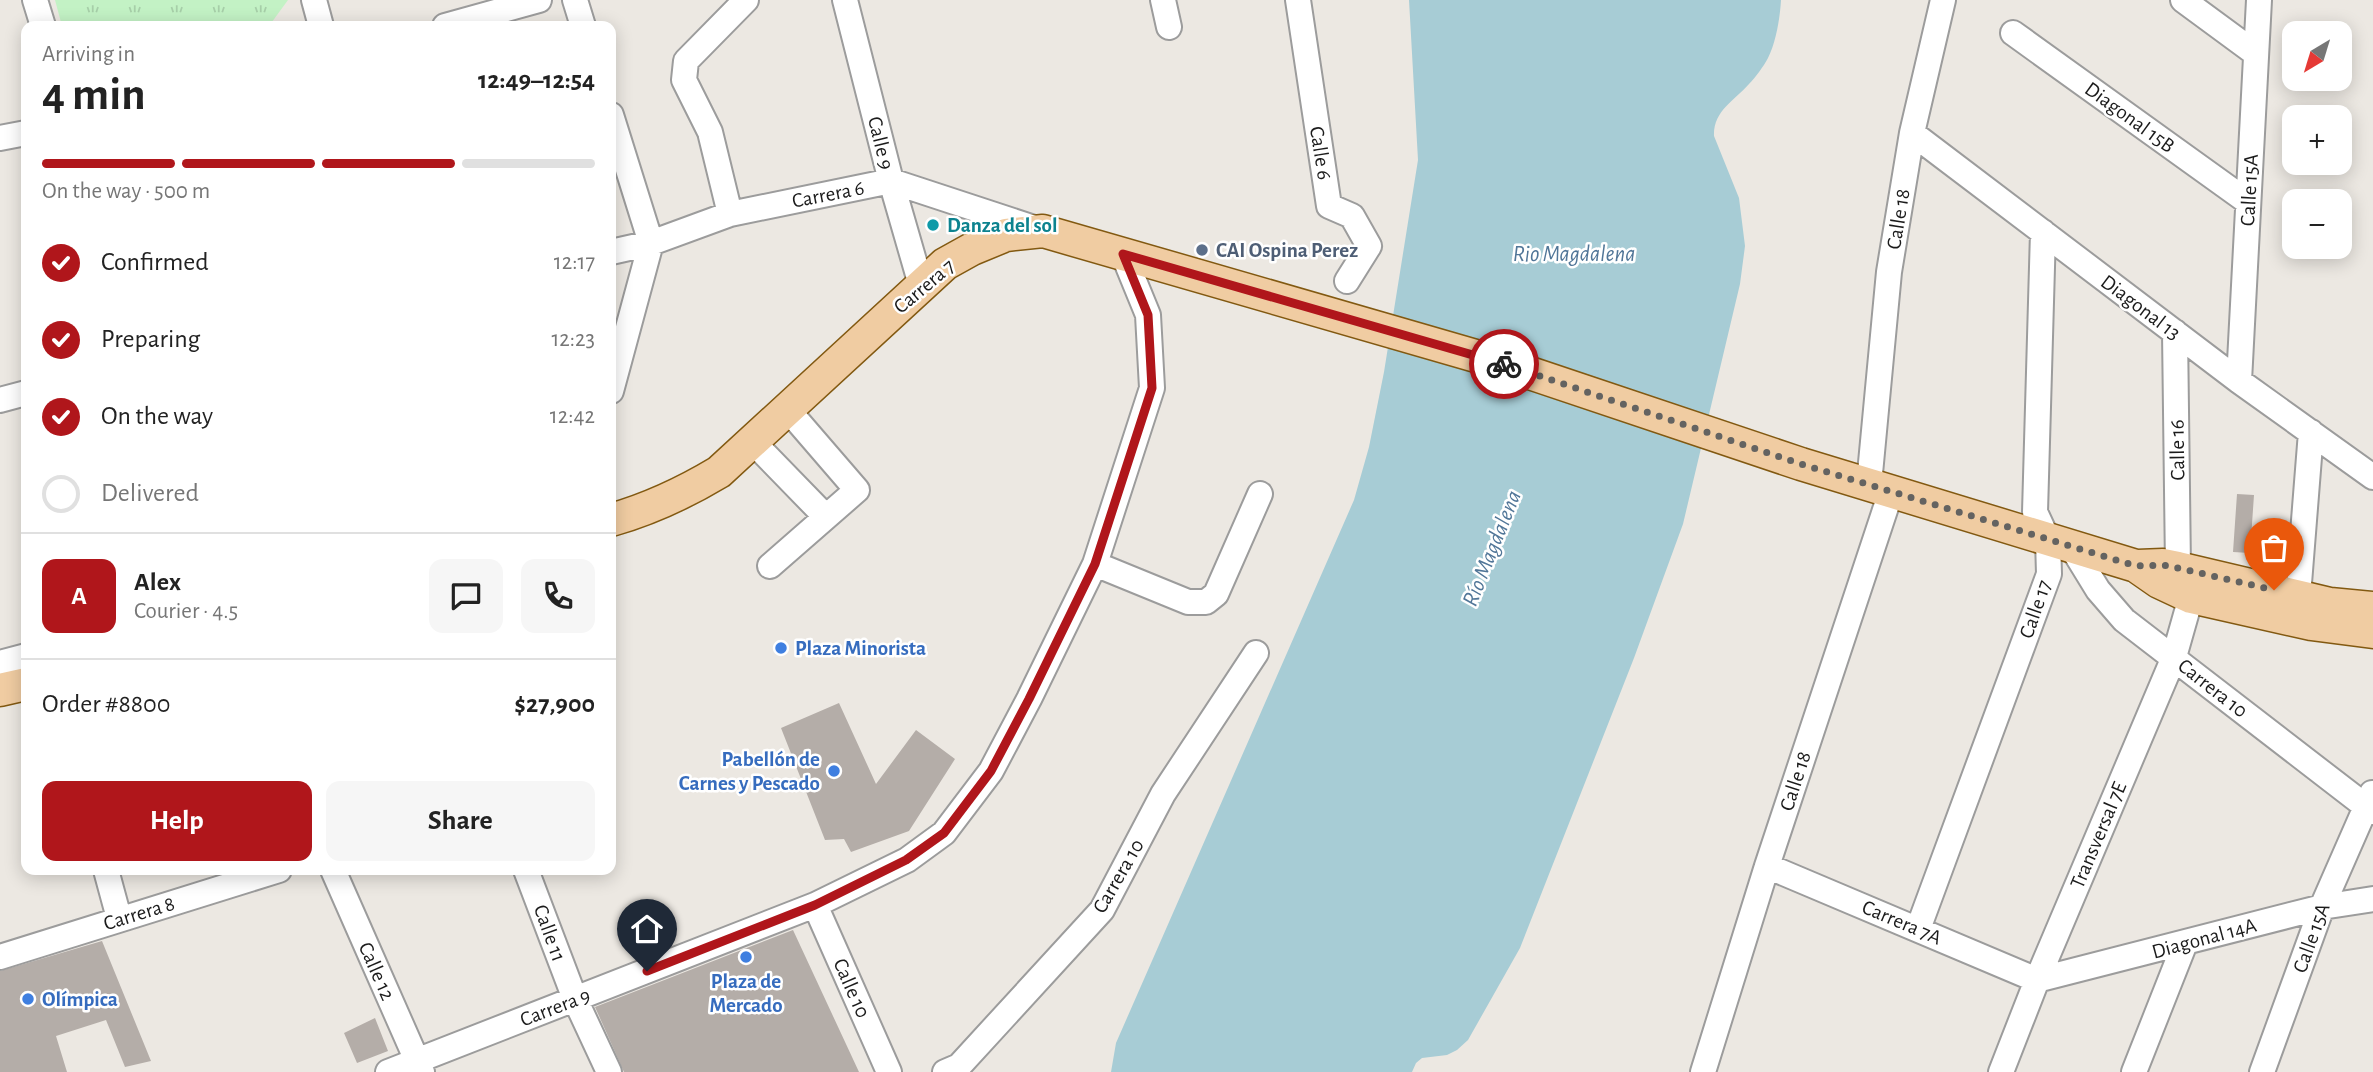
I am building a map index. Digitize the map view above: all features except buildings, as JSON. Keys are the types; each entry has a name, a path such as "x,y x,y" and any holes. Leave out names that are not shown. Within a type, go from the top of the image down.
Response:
{"main road":[{"name":"Carrera 7","path":"616,518 683,494 719,472 945,264 1006,235 1043,231 1500,363 1801,464 2136,566 2159,582 2191,597 2311,624 2373,632"},
{"name":"Carrera 7","path":"2136,566 2163,565 2330,604 2373,608"},
{"path":"0,690 21,685"}],"street":[{"path":"35,0 41,21"},
{"path":"314,0 320,21"},
{"path":"463,21 539,0"},
{"path":"575,0 581,21"},
{"path":"730,214 710,132 684,80 685,61 746,0"},
{"name":"Calle 9","path":"845,0 891,181 921,285"},
{"path":"1163,0 1169,27"},
{"name":"Calle 6","path":"1298,0 1329,206 1352,216 1369,246 1348,281"},
{"name":"Calle 18","path":"1703,1072 1880,488 1889,272 1912,133 1943,0"},
{"path":"2183,0 2255,53"},
{"name":"Calle 15A","path":"2239,381 2259,0"},
{"name":"Diagonal 15B","path":"2013,33 2248,202"},
{"path":"616,131 651,243 616,372"},
{"name":"Diagonal 13","path":"1912,133 2239,381 2373,477"},
{"path":"0,138 21,134"},
{"name":"Carrera 6","path":"616,251 651,243 730,214 891,181 1043,231"},
{"name":"Calle 17","path":"1919,929 2060,543 2035,512 2043,232"},
{"name":"Carrera 9","path":"388,1072 420,1066 575,999 815,905 906,860 944,833 991,771 1095,564 1152,388 1148,315 1123,254"},
{"name":"Calle 16","path":"2175,332 2178,568"},
{"path":"0,400 21,394"},
{"path":"770,566 857,490 788,410"},
{"path":"2298,596 2311,432"},
{"path":"753,442 826,517"},
{"path":"1095,564 1188,602 1206,602 1216,594 1260,494"},
{"name":"Carrera 10","path":"2060,543 2124,620 2370,803"},
{"name":"Transversal 7E","path":"2001,1072 2036,981 2174,657 2191,597"},
{"name":"Carrera 10","path":"945,1072 959,1066 1102,909 1163,794 1256,653"},
{"path":"0,663 21,657"},
{"name":"Calle 15A","path":"2262,1072 2322,907 2370,803"},
{"name":"Carrera 7A","path":"1767,866 2036,981"},
{"path":"107,875 119,918"},
{"name":"Carrera 8","path":"0,957 262,875"},
{"name":"Calle 12","path":"335,875 420,1066"},
{"name":"Calle 11","path":"528,875 575,999 610,1072"},
{"name":"Diagonal 14A","path":"2036,981 2322,907 2373,899"},
{"name":"Calle 10","path":"815,905 889,1072"},
{"path":"2134,1072 2185,943"}],"green space":[{"path":"55,0 288,0 273,21 61,21"}],"water":[{"name":"Rio Magdalena","path":"1409,0 1781,0 1777,30 1768,58 1754,78 1721,113 1715,127 1714,136 1739,198 1745,246 1740,284 1683,524 1634,658 1520,948 1468,1040 1447,1055 1422,1058 1412,1072 1111,1072 1116,1043 1354,500 1369,447 1384,372 1418,160"}],"way so far":[{"path":"1504,364 1801,464 2136,566 2163,565 2274,590"}],"place":[{"name":"Danza del sol","path":"933,225"},
{"name":"CAI Ospina Perez","path":"1202,250"},
{"name":"Plaza Minorista","path":"781,648"},
{"name":"Pabellón de Carnes y Pescado","path":"834,771"},
{"name":"Plaza de Mercado","path":"746,957"},
{"name":"Olímpica","path":"28,999"}],"route":[{"path":"647,971 815,905 906,860 944,833 991,771 1095,564 1152,388 1148,315 1123,254 1504,364"}],"water label":[{"name":"Río Magdalena","path":"1491,548"}]}
